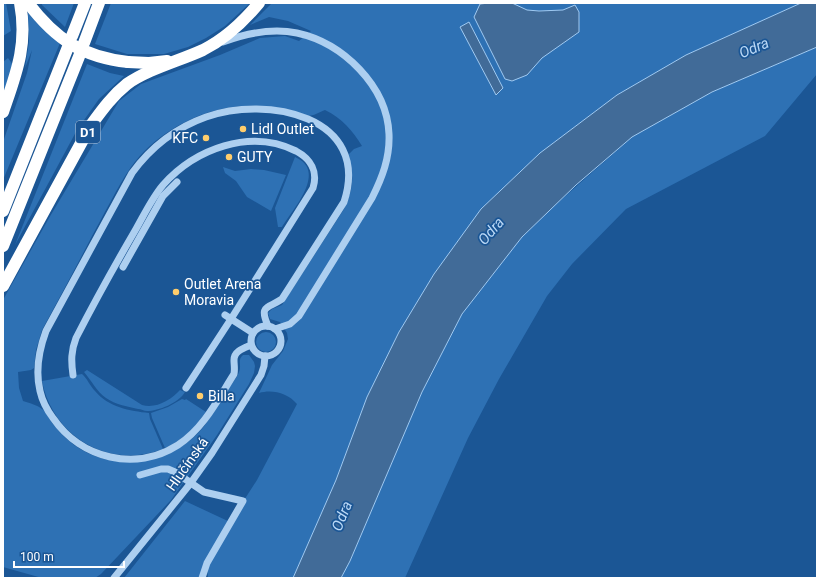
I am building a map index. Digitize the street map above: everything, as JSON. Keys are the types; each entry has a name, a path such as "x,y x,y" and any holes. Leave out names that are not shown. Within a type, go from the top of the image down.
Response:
{"highway":[{"path":"3,112 19,66 23,43 20,3"},
{"path":"28,3 50,29 72,45 85,52 99,58 149,63 185,57 204,49 238,26 259,3"},
{"path":"3,211 85,3"},
{"path":"3,246 99,3"},
{"name":"D1","path":"3,286 101,110 114,95 129,83 142,75 185,57"}],"street":[{"path":"204,49 243,35 257,32 291,32 312,37 340,53 363,72 378,93 386,116 389,135 388,155 376,190 299,316 290,324 271,328 258,329 253,333 251,345 256,353 265,356 273,354 280,346 281,341 280,336 271,328 264,315 264,310 268,306 282,299 344,202 348,184 348,166 345,155 339,142 332,134 321,126 306,118 262,108 223,112 192,122 178,129 145,156 132,173 46,331 38,359 40,392 48,411 55,421 76,442 94,453 106,456 131,460 146,458 165,452 177,446 195,432 234,374 235,354 251,345"},
{"path":"73,375 70,359 76,338 122,254 162,186 181,168 195,158 225,145 244,142 271,143 284,146 308,158 315,174 313,188 228,317 186,388"},
{"path":"123,267 163,196 177,182"},
{"path":"228,317 253,333"},
{"name":"Hlučínská","path":"117,576 190,484 222,437 261,375 265,356"},
{"path":"140,475 161,469 168,469 175,472 190,484 204,492 243,501 207,563 202,578"},
{"path":"107,578 117,576"}],"shaded area":[{"path":"3,3 6,3 11,31 3,36"},
{"path":"42,3 74,3 65,27 42,5"},
{"path":"111,3 250,3 225,26 188,47 164,54 127,54 95,44"},
{"path":"272,3 801,3 686,55 617,95 540,153 481,209 434,274 399,332 367,397 336,480 293,578 208,578 207,565 202,578 124,578 185,501 230,522 257,480 297,404 289,397 280,393 269,391 259,393 272,365 283,351 288,339 287,333 280,322 270,319 268,313 272,309 282,305 344,209 352,183 349,154 354,149 362,146 346,125 337,117 325,110 308,116 282,108 265,106 238,106 221,109 195,117 159,138 139,157 120,184 42,330 36,350 34,368 31,370 18,372 19,388 23,401 44,410 55,427 65,438 90,454 107,460 125,462 143,461 161,457 192,439 205,425 237,376 240,369 240,359 243,355 249,355 254,362 254,373 249,384 217,435 171,500 101,574 95,578 42,578 3,567 3,300 49,218 119,101 141,84 220,55 260,38 285,36 299,41 311,31 288,21 269,17 250,25"},
{"path":"28,13 60,43 3,180 3,142 27,73 32,50 25,68 29,42"},
{"path":"817,47 817,74 765,136 626,209 572,264 547,296 499,379 468,438 405,578 341,578 350,561 422,392 462,314 522,237 553,207 632,137 712,92"},
{"path":"8,58 13,65 3,95 3,62"},
{"path":"87,64 110,73 124,76 99,99 77,130 15,245"},
{"path":"295,157 304,163 308,171 308,181 300,201 282,227 278,227 275,208"},
{"path":"223,167 235,171 251,169 264,170 286,175 271,211 247,197 236,181 225,173"},
{"path":"266,332 273,335 276,342 273,349 266,352 259,349 256,342 259,335"},
{"path":"87,370 142,405 158,405 168,400 180,390 185,392 178,400 168,406 157,410 145,411 117,404 106,398 84,372"},
{"path":"82,374 95,391 106,401 134,411 149,413 150,419 163,449 143,454 123,455 104,451 86,444 71,433 58,418 48,401 42,381"},
{"path":"182,399 186,399 206,412 188,433 177,442 165,448 151,413 168,407"}],"water":[{"path":"512,3 527,10 539,11 563,10 575,5 579,12 579,32 542,58 527,75 512,81 505,79 474,17 480,4"},
{"name":"Odra","path":"801,3 817,3 817,47 712,92 632,137 576,185 522,237 462,314 422,392 350,561 341,578 293,578 336,480 367,397 399,332 434,274 481,209 540,153 617,95 686,55"},
{"path":"469,22 503,88 496,95 460,27"}],"place":[{"name":"Lidl Outlet","path":"243,129"},
{"name":"KFC","path":"206,138"},
{"name":"GUTY","path":"229,157"},
{"name":"Outlet Arena Moravia","path":"176,292"},
{"name":"Billa","path":"200,396"}]}
